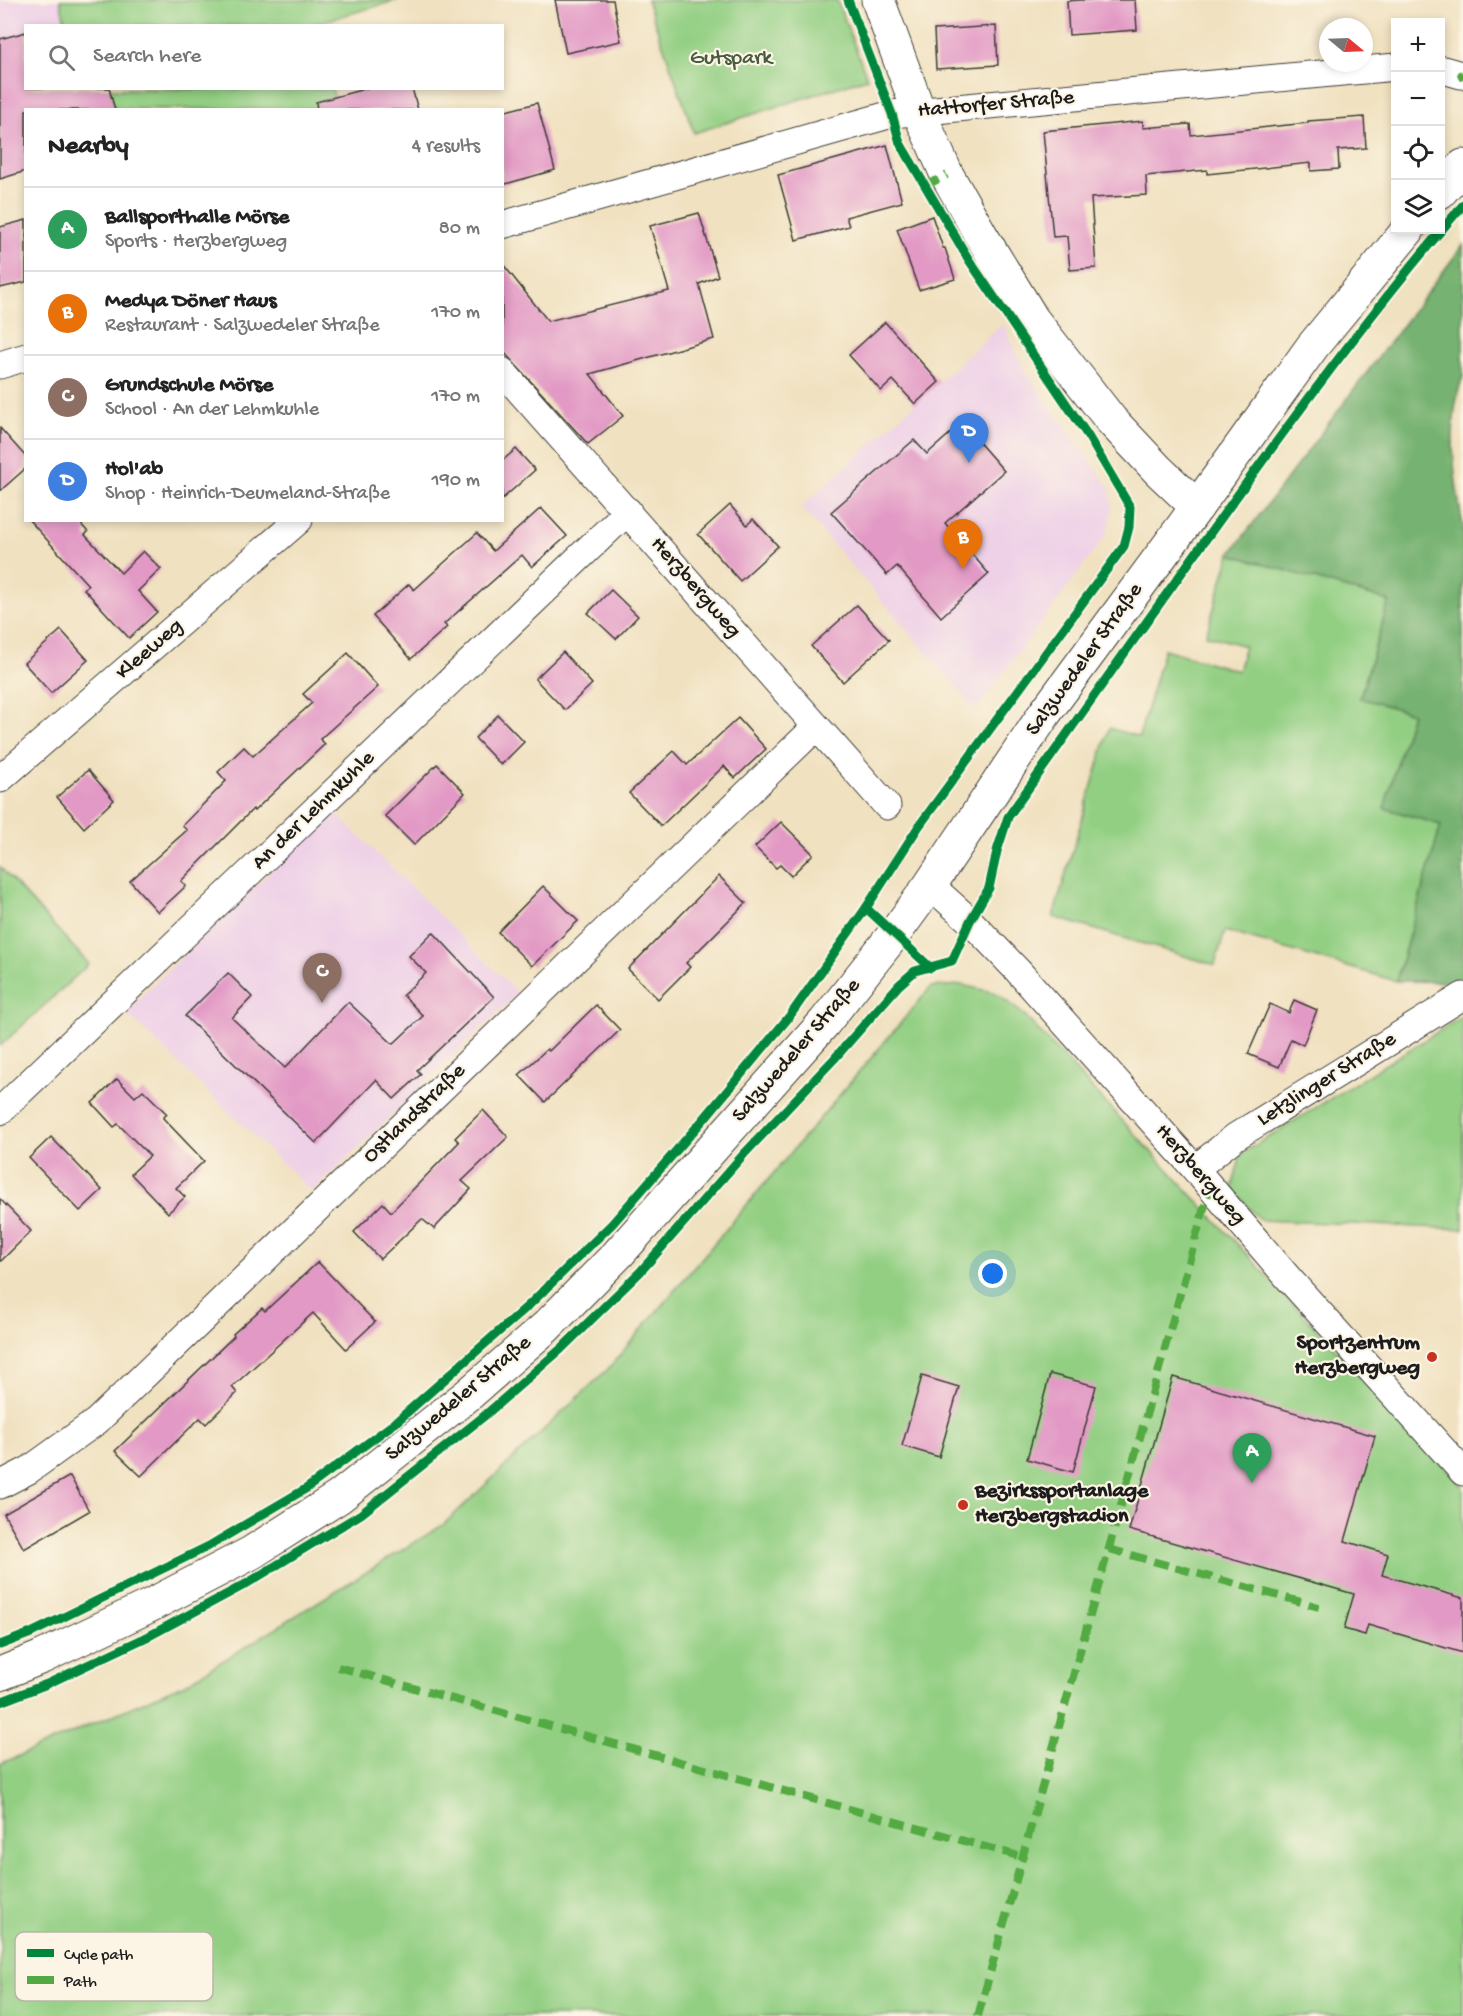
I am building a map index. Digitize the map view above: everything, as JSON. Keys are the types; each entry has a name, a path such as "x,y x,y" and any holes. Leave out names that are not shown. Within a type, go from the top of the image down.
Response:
{"street":[{"path":"878,0 919,112 947,175 1033,320 1111,420 1197,507"},
{"name":"Hattorfer Straße","path":"504,224 892,114 1391,67"},
{"path":"1445,186 1463,166"},
{"name":"Salzwedeler Straße","path":"0,1674 42,1657 149,1606 251,1552 339,1497 469,1394 546,1327 618,1254 824,1023 895,933 930,885 1045,713 1312,347 1405,234"},
{"path":"0,365 24,358"},
{"name":"Herzbergweg","path":"504,373 887,806"},
{"name":"An der Lehmkuhle","path":"0,1111 628,511"},
{"name":"Kleeweg","path":"0,779 297,522"},
{"name":"Ostlandstraße","path":"0,1485 29,1470 97,1421 816,727"},
{"name":"Herzbergweg","path":"930,885 970,921 1018,971 1195,1169 1290,1280 1463,1472"},
{"name":"Letzlinger Straße","path":"1195,1169 1235,1137 1463,996"}],"shaded area":[{"path":"0,0 60,0 66,24 24,24 24,90 109,90 115,108 24,108 24,171 1,178"},
{"path":"1003,324 1026,373 1111,490 1112,511 1106,535 976,710 801,507"},
{"path":"334,811 518,993 312,1192 125,1012"}],"green space":[{"path":"60,0 398,0 314,24 66,24"},
{"name":"Gutspark","path":"647,0 837,0 867,78 694,133"},
{"path":"109,90 332,90 338,108 115,108"},
{"path":"1463,245 1463,376 1455,412 1453,450 1463,526 1463,982 1396,981 1441,825 1384,808 1412,713 1360,698 1389,601 1230,554"},
{"path":"1230,554 1389,601 1360,697 1412,713 1385,808 1441,825 1396,981 1225,931 1215,965 1053,917 1109,728 1139,737 1164,649 1238,671 1245,646 1206,635"},
{"path":"0,867 89,964 0,1046"},
{"name":"Bezirkssportanlage Herzbergstadion","path":"962,985 996,993 1023,1014 1463,1486 1463,2016 0,2016 0,1764 185,1684 443,1525 608,1369 931,987"},
{"path":"1463,1016 1463,1229 1260,1220 1232,1188 1241,1154"}],"building":[{"path":"555,0 613,0 621,41 566,53"},
{"path":"1135,0 1137,30 1069,35 1067,1"},
{"path":"996,26 998,65 936,69 934,30"},
{"path":"24,33 24,90 110,90 114,108 24,108 24,172 0,179 0,39"},
{"path":"361,90 413,90 417,108 317,108 316,102"},
{"path":"537,103 555,170 504,184 504,111"},
{"path":"1364,117 1366,148 1338,150 1339,169 1311,171 1311,163 1207,174 1207,170 1146,176 1147,195 1091,198 1096,268 1070,270 1067,236 1053,237 1043,131 1143,121 1143,128 1190,124 1191,135 1308,123 1308,121"},
{"path":"887,145 902,202 846,217 849,226 796,240 778,175"},
{"path":"699,213 718,276 699,284 714,339 590,374 623,416 588,444 504,352 504,266 548,321 669,291 650,226"},
{"path":"932,216 955,279 919,290 897,229"},
{"path":"24,221 24,282 0,288 0,227"},
{"path":"885,322 939,382 915,404 893,380 881,391 849,355"},
{"path":"962,423 1004,471 945,523 989,574 941,617 897,566 887,575 831,512 914,440 927,454"},
{"path":"0,428 24,455 24,470 0,491"},
{"path":"516,449 535,470 504,497 504,459"},
{"path":"730,505 747,525 753,519 778,546 740,581 698,534"},
{"path":"541,508 567,536 532,567 522,555 444,624 447,627 411,659 373,616 409,584 414,590 477,533 493,551"},
{"path":"31,522 79,522 88,532 85,535 121,573 143,551 161,569 138,591 157,612 129,638 84,589 88,585"},
{"path":"611,590 638,616 616,639 588,613"},
{"path":"857,605 889,640 843,682 811,646"},
{"path":"61,630 88,660 51,693 24,663"},
{"path":"563,652 592,684 565,710 535,679"},
{"path":"348,653 378,687 320,739 325,744 254,811 253,809 181,881 186,886 158,912 130,881 187,830 182,826 226,781 218,772 244,747 253,756 312,703 303,694"},
{"path":"498,715 524,742 501,765 475,738"},
{"path":"738,718 766,749 735,778 724,766 661,826 629,793 674,751 687,765"},
{"path":"437,764 465,793 414,845 385,816"},
{"path":"88,770 114,800 84,828 57,797"},
{"path":"781,822 813,854 791,876 780,865 776,868 755,847"},
{"path":"719,876 746,903 686,963 690,967 658,999 628,969"},
{"path":"543,886 578,921 532,966 498,932"},
{"path":"433,932 494,997 417,1070 421,1074 394,1099 376,1080 316,1143 185,1016 228,973 252,997 232,1018 285,1068 348,1002 393,1044 423,1016 403,995 426,973 409,956"},
{"path":"1294,1000 1317,1010 1303,1045 1291,1039 1279,1067 1248,1054 1270,1004 1289,1013"},
{"path":"596,1005 620,1030 545,1102 519,1075 547,1049 549,1051"},
{"path":"117,1079 135,1097 143,1090 167,1114 163,1118 204,1161 176,1188 185,1197 168,1213 131,1174 150,1156 118,1124 114,1127 92,1103"},
{"path":"483,1110 508,1137 462,1181 471,1189 434,1229 422,1219 380,1259 354,1232 383,1203 391,1212 459,1142 455,1138"},
{"path":"51,1137 102,1190 80,1211 29,1158"},
{"path":"0,1199 31,1231 0,1262"},
{"path":"318,1262 375,1322 346,1349 313,1313 232,1387 237,1393 206,1424 200,1418 141,1476 115,1451 234,1336 233,1334 262,1308 265,1311"},
{"path":"1050,1374 1096,1386 1073,1472 1027,1459"},
{"path":"922,1376 959,1387 939,1457 902,1446"},
{"path":"1173,1377 1375,1436 1345,1541 1388,1554 1382,1575 1463,1598 1463,1653 1368,1625 1365,1635 1344,1629 1354,1594 1129,1530"},
{"path":"70,1476 89,1511 24,1549 4,1514"}],"marked path":[{"path":"1463,73 1461,75 1463,79"},
{"path":"925,186 947,175"},
{"path":"978,2016 1210,1187"},
{"path":"1109,1549 1319,1607"},
{"path":"338,1667 1022,1857"}],"cycle path":[{"path":"0,1645 31,1633 209,1546 307,1488 396,1422 529,1305 612,1224 789,1017 866,908 919,826 1124,546 1129,527 1130,507 1088,436 969,260 900,143 892,114 848,0"},
{"path":"0,1702 47,1684 149,1636 246,1584 361,1514 483,1417 561,1349 640,1272 744,1154 834,1059 899,985 915,971 952,961 970,921 989,888 997,851 1008,817 1203,542 1316,389 1388,295 1463,205"},
{"path":"866,908 931,968"}],"place":[{"name":"Hol'ab","path":"969,463"},
{"name":"Medya Döner Haus","path":"963,569"},
{"name":"Grundschule Mörse","path":"322,1003"},
{"name":"Sportzentrum Herzbergweg","path":"1432,1357"},
{"name":"Ballsporthalle Mörse","path":"1252,1483"},
{"name":"Bezirkssportanlage Herzbergstadion","path":"963,1505"}]}
